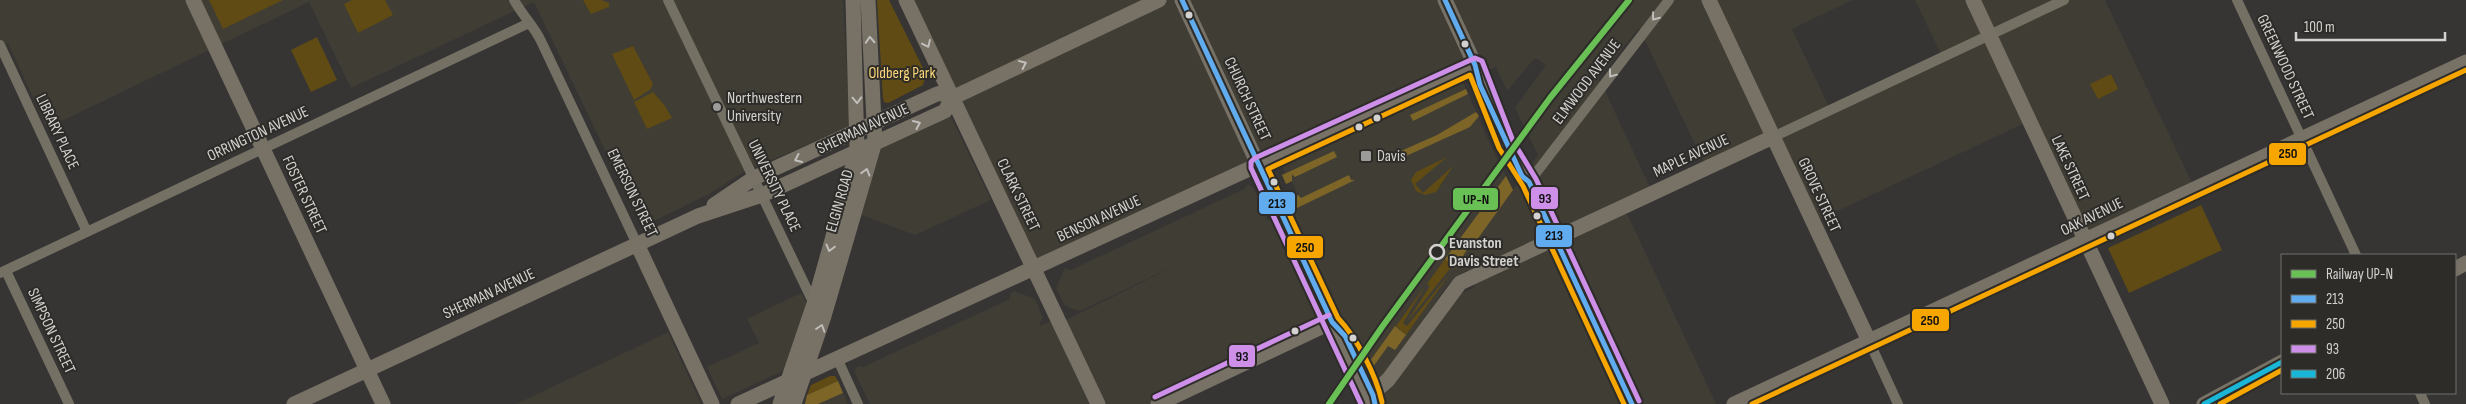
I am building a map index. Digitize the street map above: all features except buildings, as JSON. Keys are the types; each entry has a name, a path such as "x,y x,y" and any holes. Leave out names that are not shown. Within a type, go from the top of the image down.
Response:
{"street":[{"name":"FOSTER STREET","path":"193,0 383,404"},
{"name":"EMERSON STREET","path":"514,0 521,14 530,23 542,42 712,404"},
{"name":"UNIVERSITY PLACE","path":"668,0 814,304"},
{"name":"ELGIN ROAD","path":"780,404 814,304 857,151 858,131 853,0"},
{"name":"ELGIN ROAD","path":"794,404 824,316 875,142 868,0"},
{"name":"CLARK STREET","path":"906,0 1098,404"},
{"name":"SHERMAN AVENUE","path":"294,404 698,216 762,195 945,111 952,98 1159,0"},
{"name":"CHURCH STREET","path":"1182,0 1332,322 1345,336 1372,400"},
{"path":"1445,0 1475,65 1484,94 1522,176 1529,182 1632,404"},
{"name":"ELMWOOD AVENUE","path":"1529,182 1669,0"},
{"name":"GROVE STREET","path":"1709,0 1898,404"},
{"name":"LAKE STREET","path":"1973,0 2162,404"},
{"name":"MAPLE AVENUE","path":"1372,400 1460,283 2064,0"},
{"name":"GREENWOOD STREET","path":"2237,0 2356,254"},
{"name":"ORRINGTON AVENUE","path":"3,272 530,23"},
{"name":"LIBRARY PLACE","path":"0,45 87,232"},
{"name":"OAK AVENUE","path":"1734,404 2194,187 2466,62"},
{"name":"BENSON AVENUE","path":"738,404 1475,65"},
{"path":"943,79 956,85 979,85"},
{"name":"SHERMAN AVENUE","path":"698,216 754,178 940,93 952,98"},
{"name":"SIMPSON STREET","path":"3,272 69,404"},
{"path":"1158,404 1332,322"},
{"path":"837,358 858,404"},
{"path":"2204,404 2281,363"}],"shaded area":[{"name":"Northwestern University","path":"0,0 843,0 850,126 742,173 709,194 642,227 534,2 351,88 309,2 47,128 8,43 0,46"},
{"path":"910,0 1852,0 1792,29 1829,107 1941,54 1915,0 2105,0 2194,187 2085,240 2029,121 1812,223 1773,139 1707,169 1639,28 1599,78 1653,194 1624,207 1716,404 1383,404 1382,396 1450,304 1458,295 1475,287 1467,270 1449,283 1379,381 1357,334 1352,336 1346,322 1165,404 1107,404 1066,320 1187,260 1080,311 1065,306 1056,288 1065,268 1071,270 1244,189 1248,184 1253,187 1268,221 1297,207 1293,198 1298,195 1292,182 1286,184 1282,175 1285,173 1281,164 1463,82 1513,190 1538,155 1515,108 1546,65 1538,59 1534,59 1507,91 1496,67 1489,70 1481,54 1035,263"},
{"path":"1466,89 1468,94 1413,121 1410,115"},
{"path":"1476,112 1479,116 1470,127 1395,161 1392,155 1437,135"},
{"path":"950,115 991,200 915,235 861,215 882,147"},
{"path":"1334,151 1337,157 1295,177 1292,174 1292,181 1286,184 1282,175"},
{"path":"1349,175 1351,180 1355,180 1297,208 1293,198 1298,195 1301,198"},
{"path":"1506,176 1513,190 1471,248 1469,246 1456,268 1445,259"},
{"path":"1014,291 1035,299 1043,318 1040,326 1051,321 1089,404 870,404 854,371 858,366 863,367 1010,299 1010,294"},
{"path":"801,293 809,308 785,370 722,399 707,367 759,343 747,319"},
{"path":"1395,326 1406,335 1395,350 1388,346 1373,367 1370,361"},
{"path":"668,332 701,404 516,404 639,346"},
{"path":"838,381 848,404 805,404 807,395"},
{"path":"838,381 843,393 818,404 805,404 807,395"}],"green space":[{"path":"209,0 283,0 223,29"},
{"path":"352,0 385,0 393,15 358,33 344,4"},
{"path":"583,0 601,0 609,3 609,7 591,14"},
{"name":"Oldberg Park","path":"877,0 889,0 926,74 923,85 888,103 884,102 883,98"},
{"path":"317,37 337,80 311,92 291,50"},
{"path":"633,46 653,84 651,89 634,100 612,54"},
{"path":"2111,74 2118,89 2098,99 2090,84"},
{"path":"653,92 672,118 647,129 634,102"},
{"path":"1447,157 1415,184 1423,193 1453,166 1436,192 1425,195 1416,191 1411,180 1416,172"},
{"path":"2201,205 2222,250 2129,293 2108,248"},
{"path":"1445,259 1453,265 1407,322 1430,286 1427,284"},
{"path":"1451,272 1406,335 1396,326 1425,286 1403,323 1407,326"},
{"path":"830,376 835,376 838,381 807,395 811,385"}],"rail line":[{"name":"UP-N","path":"1329,404 1382,327 1550,98 1629,0"}],"transit line":[{"name":"213","path":"1182,0 1332,322 1345,336 1373,395 1375,404"},
{"name":"213","path":"1445,0 1475,65 1480,85 1522,176 1529,182 1632,404"},
{"name":"93","path":"1361,404 1251,168 1251,162 1255,158 1475,58 1482,61 1513,141 1536,179 1639,401"},
{"name":"250","path":"1752,404 2466,70"},
{"name":"250","path":"1382,402 1365,357 1338,318 1268,169 1470,75 1499,148 1523,186 1624,404"},
{"name":"93","path":"1155,397 1329,315"},
{"name":"206","path":"2204,404 2281,363"},
{"name":"250","path":"2220,404 2281,371"}],"place":[{"name":"Northwestern University","path":"717,107"},
{"name":"Davis","path":"1366,156"},
{"name":"Evanston Davis Street","path":"1437,252"}]}
